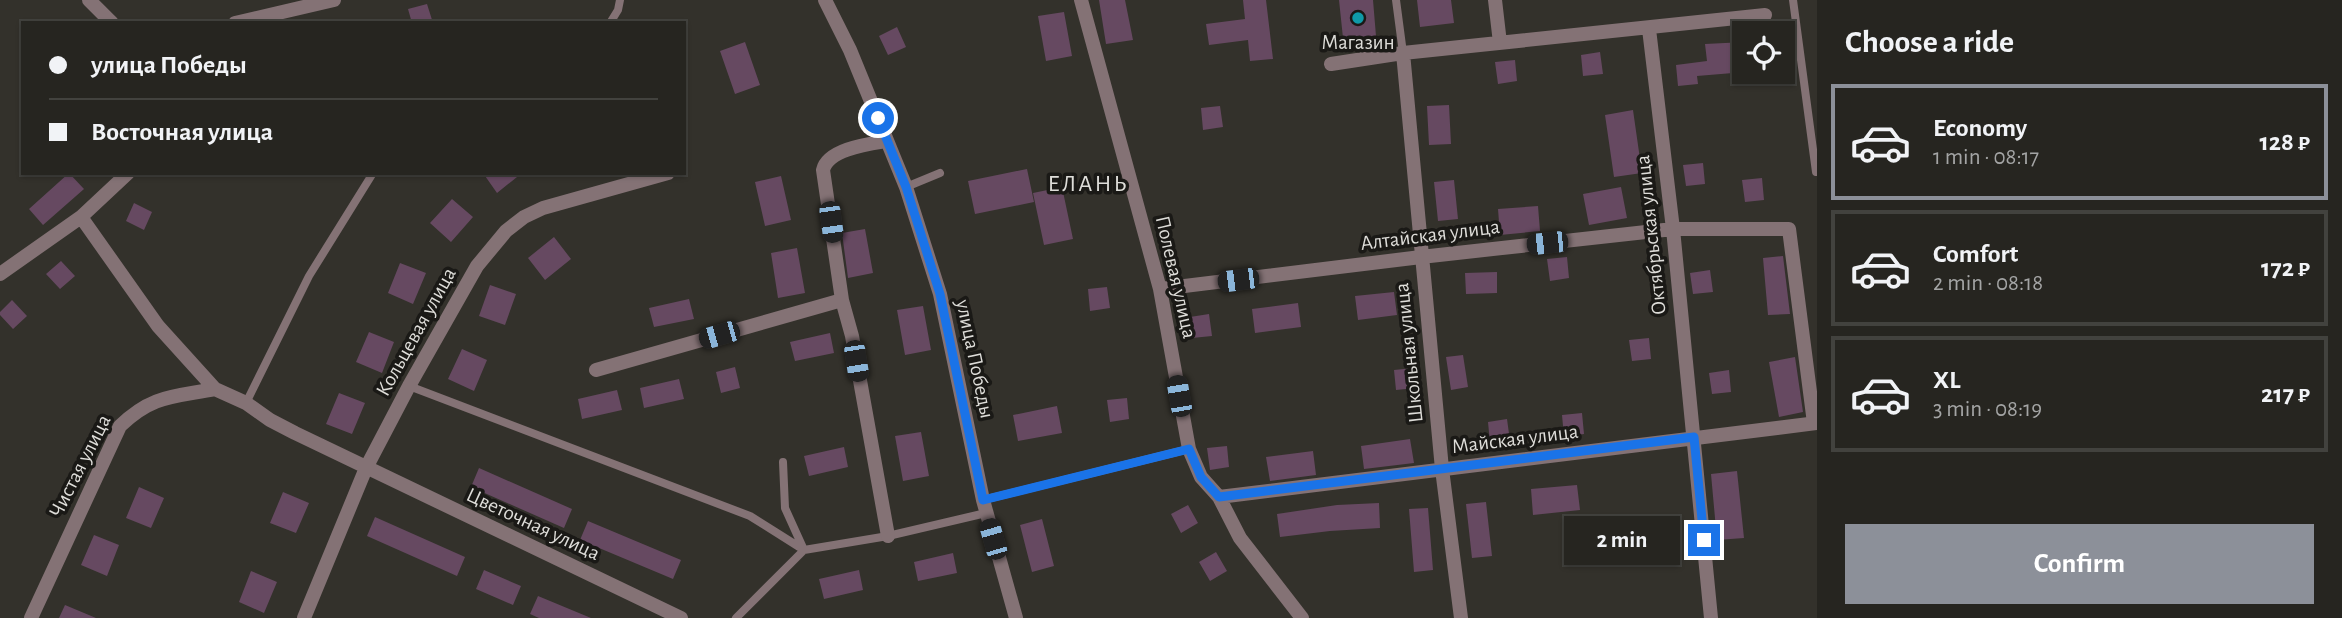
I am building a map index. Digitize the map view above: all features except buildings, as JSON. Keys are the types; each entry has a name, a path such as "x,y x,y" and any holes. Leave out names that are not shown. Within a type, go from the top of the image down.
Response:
{"street":[{"path":"89,0 110,21"},
{"path":"244,21 334,0"},
{"name":"улица Победы","path":"825,0 850,50 906,187 940,294 984,506 1016,618"},
{"name":"Полевая улица","path":"1081,0 1160,289 1189,449 1201,477 1219,497 1240,538 1302,618"},
{"path":"1495,0 1500,43"},
{"path":"1331,64 1403,53 1765,15"},
{"name":"Октябрьская улица","path":"1649,29 1673,229 1711,618"},
{"name":"Школьная улица","path":"1403,53 1442,469 1461,618"},
{"path":"887,141 853,147 836,155 824,165 823,170 842,300 852,336 888,536"},
{"path":"0,274 81,217 126,175"},
{"name":"Кольцевая улица","path":"304,618 366,468 477,266 506,231 524,217 543,208 661,175"},
{"path":"81,217 158,326 215,389"},
{"name":"Алтайская улица","path":"1160,289 1673,229 1789,229 1815,423"},
{"path":"596,370 842,300"},
{"name":"Цветочная улица","path":"215,389 366,468 681,618"},
{"name":"Чистая улица","path":"31,618 120,426 136,410 155,400 215,389"},
{"name":"Майская улица","path":"1219,497 1815,423"}],"lane":[{"path":"611,21 620,0"},
{"name":"Школьная улица","path":"1396,0 1403,53"},
{"path":"1793,0 1816,172"},
{"path":"906,187 940,173"},
{"path":"246,403 309,276 372,175"},
{"path":"409,386 750,516 804,550"},
{"path":"736,618 804,550 888,536 984,506 1189,449"},
{"path":"783,462 785,508 804,550"}],"place":[{"name":"Магазин","path":"1358,18"}],"district":[{"name":"ЕЛАНЬ","path":"1088,184"}],"route":[{"path":"878,118 906,187 940,294 983,500 1189,449 1201,477 1219,497 1694,437 1704,540"}]}
